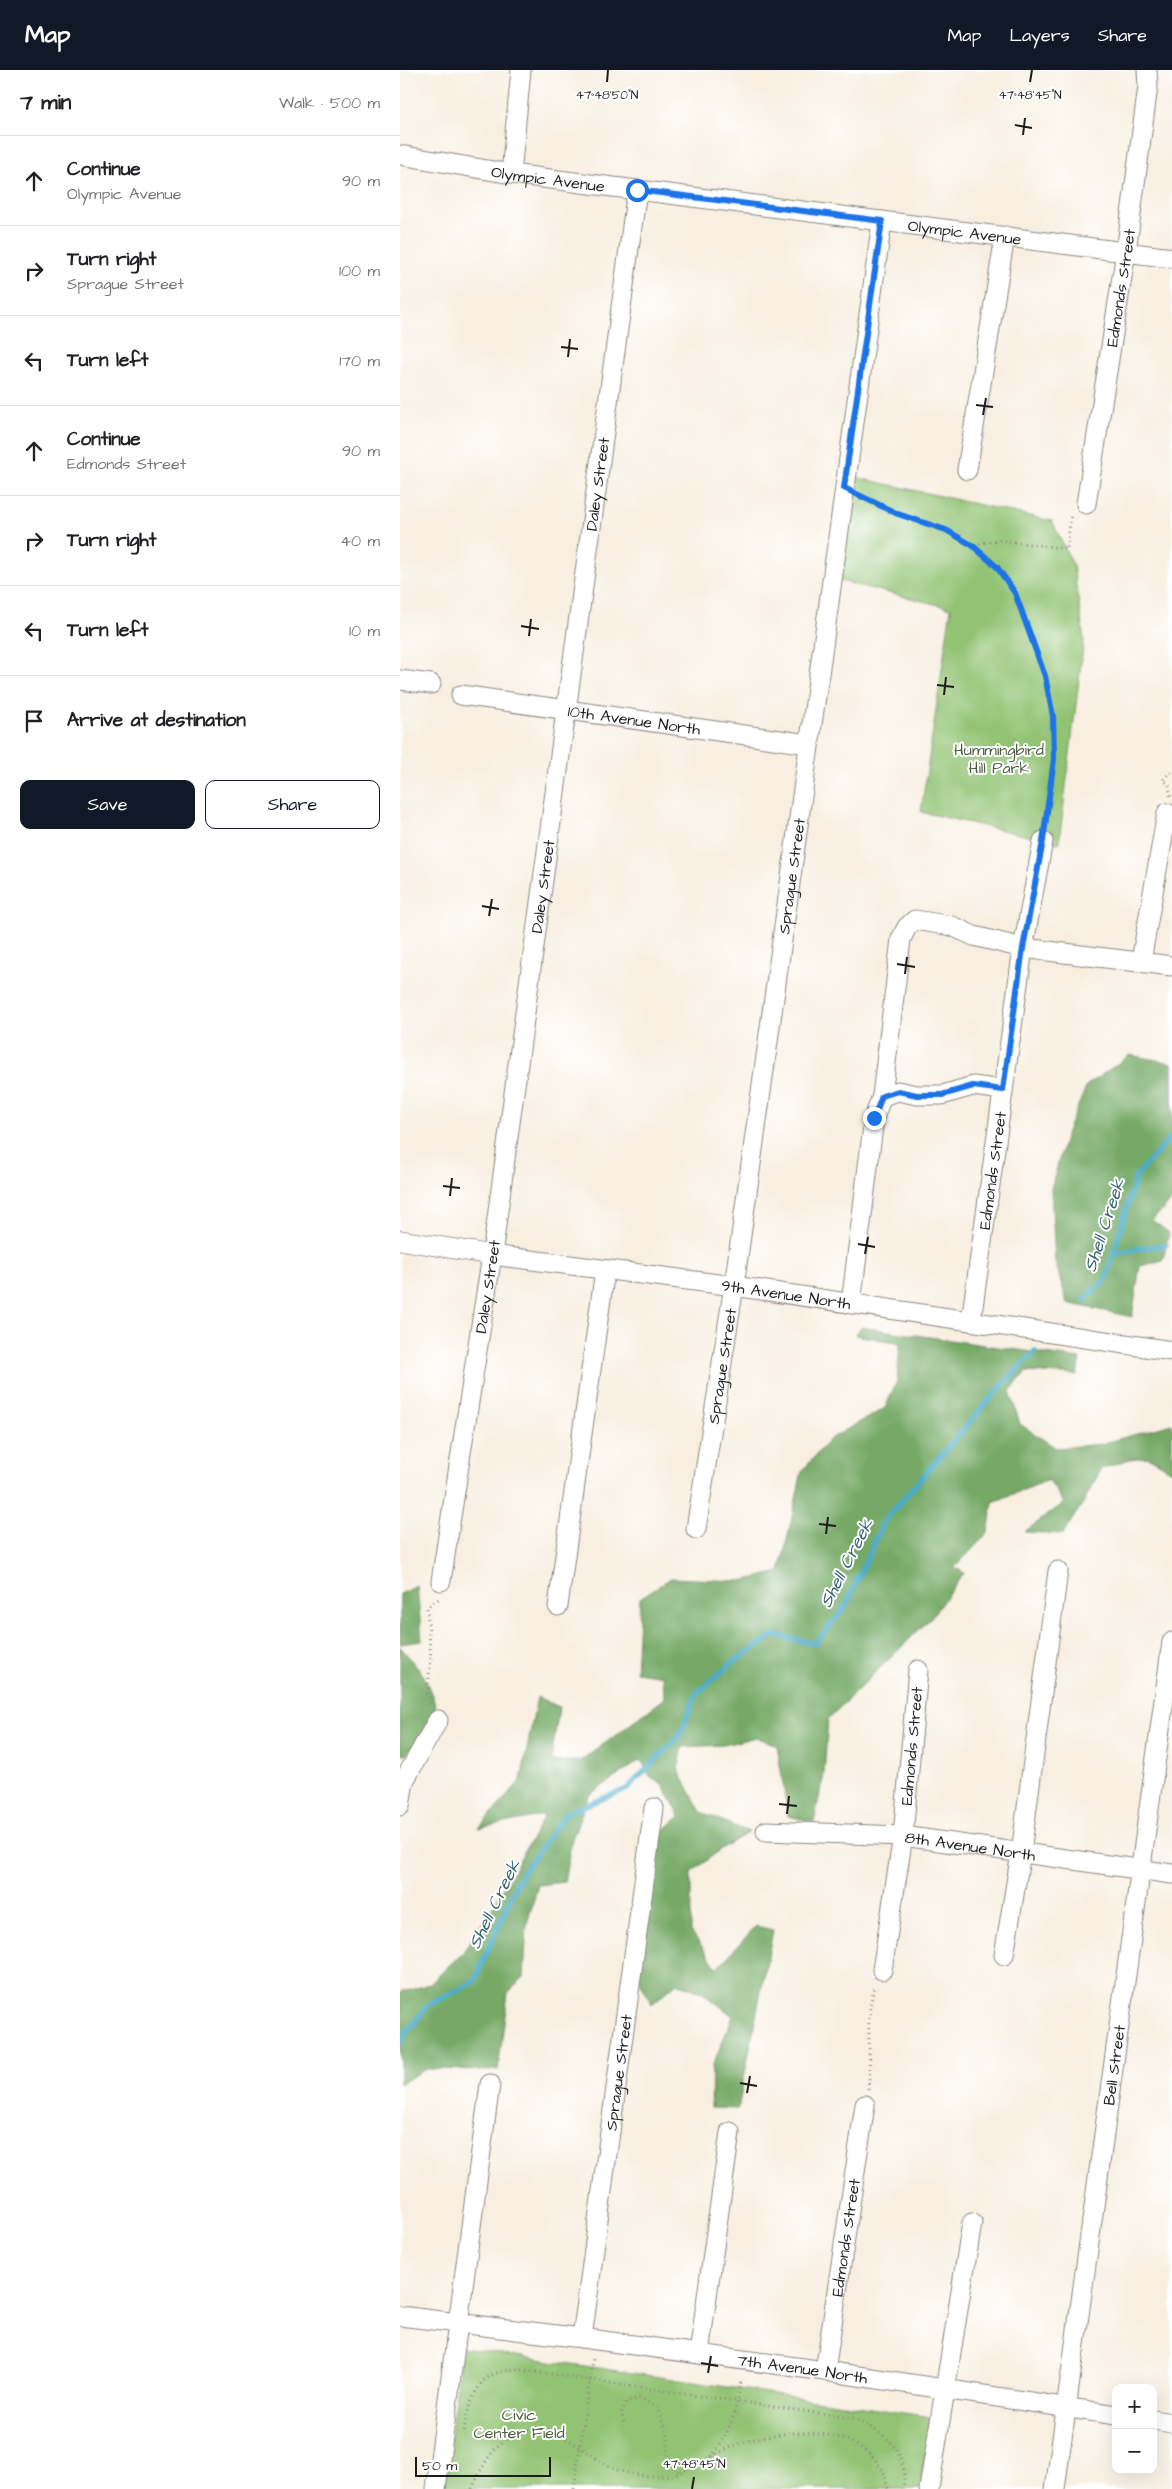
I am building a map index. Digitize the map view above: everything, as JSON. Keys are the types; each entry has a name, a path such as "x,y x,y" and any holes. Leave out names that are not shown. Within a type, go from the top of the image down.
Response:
{"street":[{"path":"511,174 521,70"},
{"name":"Edmonds Street","path":"1086,504 1126,252 1148,86 1147,70"},
{"name":"Olympic Avenue","path":"400,154 511,174 1172,258"},
{"name":"Daley Street","path":"441,1581 492,1255 568,711 637,190"},
{"name":"Sprague Street","path":"696,1529 734,1286 882,221"},
{"path":"967,470 1005,236"},
{"path":"400,680 431,684"},
{"name":"10th Avenue North","path":"461,695 809,744"},
{"path":"1141,962 1167,814"},
{"name":"Edmonds Street","path":"970,1321 1023,948 1043,841"},
{"path":"851,1304 874,1118 882,1096 901,939 907,927 915,920 924,921 952,926 974,936 1023,948 1172,966"},
{"path":"882,1096 898,1091 917,1095 942,1095 973,1086 1003,1090"},
{"name":"9th Avenue North","path":"400,1240 492,1255 734,1286 1172,1351"},
{"path":"558,1606 605,1270"},
{"path":"1004,1956 1021,1853 1058,1571"},
{"name":"Bell Street","path":"1055,2489 1139,1869 1172,1642"},
{"name":"Edmonds Street","path":"882,1970 902,1836 918,1670"},
{"path":"400,1806 402,1781 438,1720"},
{"name":"Sprague Street","path":"582,2338 654,1808"},
{"name":"8th Avenue North","path":"766,1831 902,1836 1172,1874"},
{"path":"436,2489 490,2084"},
{"name":"Edmonds Street","path":"825,2371 865,2105"},
{"path":"699,2354 730,2132"},
{"path":"929,2489 943,2390 972,2222"},
{"name":"7th Avenue North","path":"400,2316 582,2338 825,2371 1112,2415"},
{"path":"1157,2421 1172,2423"}],"path":[{"path":"844,488 898,514 946,530 972,545 997,567 1015,593 1045,676 1053,716 1054,759 1043,841"},
{"path":"972,545 999,540 1067,549 1072,504 1086,504"},
{"path":"1171,790 1169,784 1163,780 1172,771"},
{"path":"427,1607 431,1659 427,1693 438,1720"},
{"path":"865,2105 869,2074 868,2036 872,1994 877,1982 876,1972 882,1970"},
{"path":"574,2489 593,2359"},
{"path":"464,2433 467,2415 475,2393 489,2376 515,2369 852,2418 878,2430 892,2443 902,2459 905,2478 903,2489"},
{"path":"710,2459 725,2440 738,2401 741,2380"},
{"path":"624,2422 621,2413 627,2401 640,2398 656,2406 668,2436 667,2458 679,2472"},
{"path":"473,2489 481,2468 497,2445 514,2434 535,2428 567,2438 580,2449 614,2469 638,2475 664,2476 696,2467 727,2449 756,2439 796,2432 834,2436 866,2450 883,2471 888,2489"}],"green space":[{"name":"Hummingbird Hill Park","path":"846,475 1052,521 1073,565 1084,639 1059,843 921,812 951,608 832,579"},
{"path":"1130,1055 1172,1063 1172,1201 1152,1220 1169,1233 1163,1260 1140,1266 1132,1317 1067,1303 1055,1261 1051,1189 1066,1134 1087,1085"},
{"path":"861,1327 1080,1359 1077,1375 1026,1372 1010,1391 1020,1424 1056,1448 1101,1444 1172,1424 1172,1471 1148,1457 1130,1459 1101,1469 1083,1503 1063,1534 1024,1532 1064,1503 1049,1480 993,1502 988,1533 955,1567 964,1573 929,1620 828,1719 824,1774 814,1822 788,1816 777,1745 756,1737 724,1745 683,1747 678,1769 701,1812 749,1832 721,1849 691,1873 691,1931 717,1968 756,1926 773,1930 738,2109 711,2108 712,2067 733,2016 703,1993 677,1983 652,2004 638,1978 656,1837 680,1816 663,1785 651,1778 641,1760 589,1795 572,1839 564,1882 538,1885 527,1924 524,1977 508,1993 498,2070 426,2069 400,2084 400,1993 430,1984 463,1952 491,1910 545,1815 479,1828 521,1780 537,1697 559,1707 551,1762 581,1761 664,1699 663,1676 636,1672 640,1598 671,1578 741,1581 780,1572 802,1471 830,1439 885,1408 897,1381 900,1343 855,1335"},
{"path":"417,1586 422,1641 400,1644 400,1594"},
{"path":"400,1646 424,1676 436,1705 427,1733 406,1754 400,1755"},
{"name":"Civic Center Field","path":"462,2348 931,2417 920,2489 443,2489"}],"waterway":[{"name":"Shell Creek","path":"1084,1300 1106,1279 1136,1176 1172,1136"},
{"path":"1113,1255 1140,1248 1166,1245"},
{"name":"Shell Creek","path":"400,2042 428,2005 474,1982 520,1876 566,1813 627,1789 680,1735 696,1694 733,1662 775,1635 815,1644 845,1607 884,1521 1003,1384 1035,1352"}],"route":[{"path":"637,190 882,221 844,488 898,514 946,530 972,545 997,567 1015,593 1045,676 1053,716 1054,759 1048,813 1023,948 1003,1090 973,1086 942,1095 917,1095 898,1091 882,1096 874,1118"}]}
